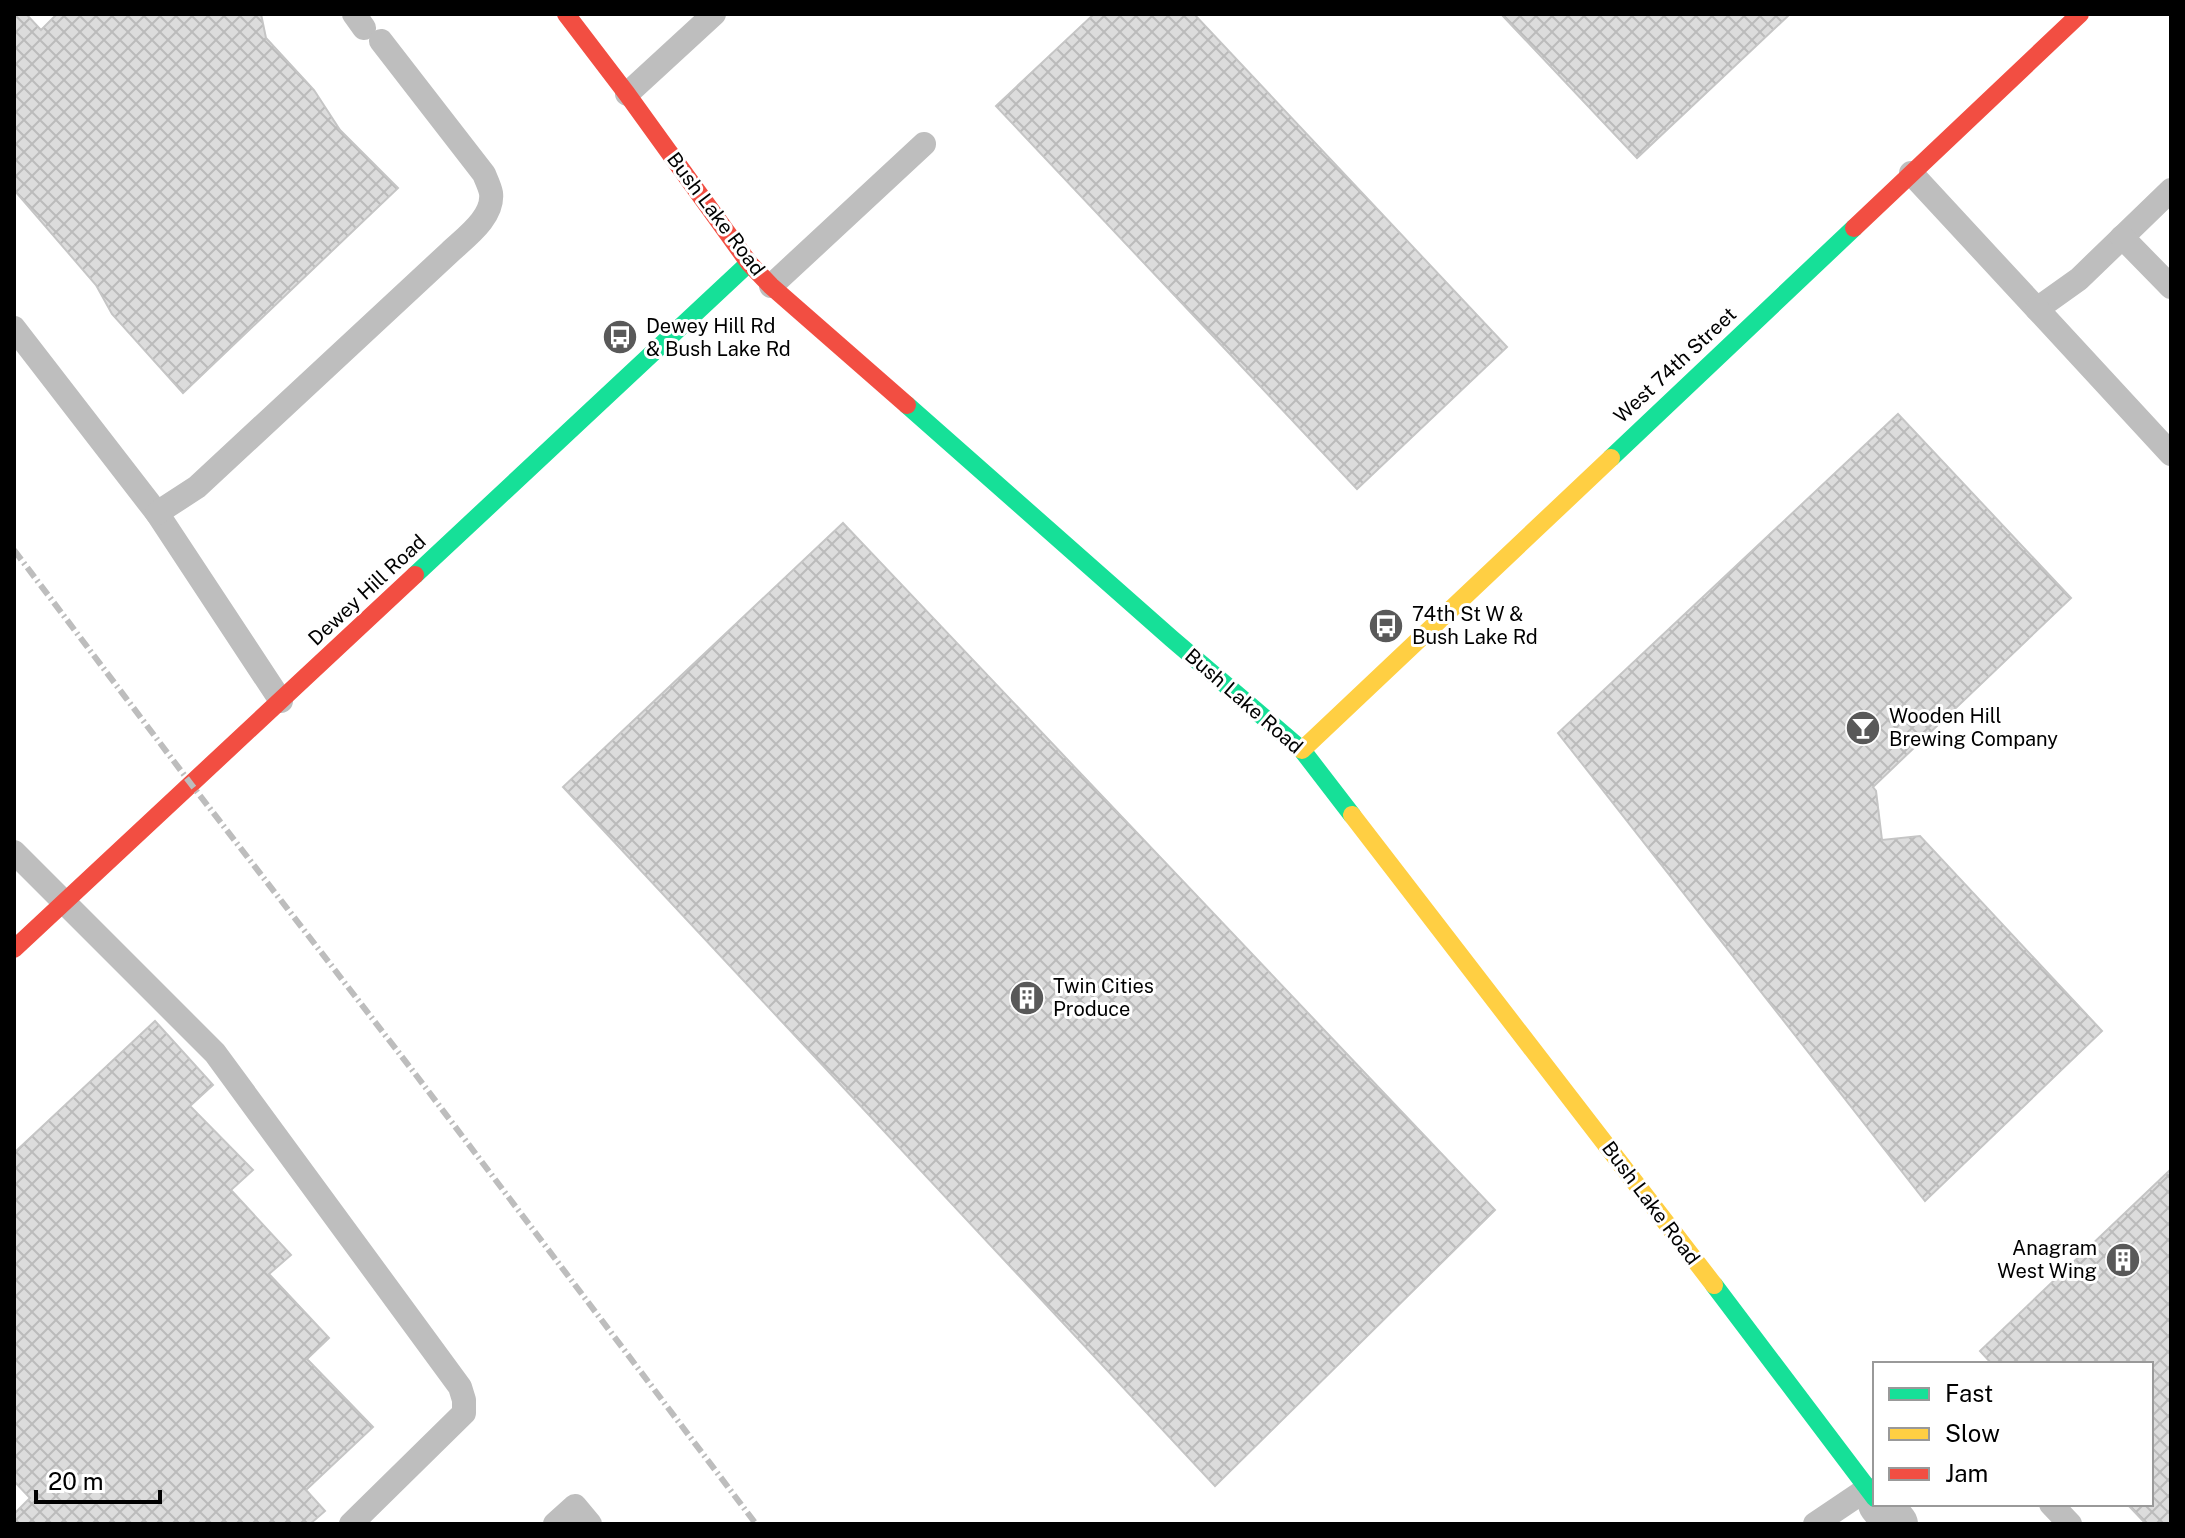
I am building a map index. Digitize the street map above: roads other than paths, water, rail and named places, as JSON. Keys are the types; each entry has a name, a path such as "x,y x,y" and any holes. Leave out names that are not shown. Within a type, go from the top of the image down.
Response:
{"street":[{"name":"Bush Lake Road","path":"566,14 749,263 771,286 1302,750 1873,1496"},
{"name":"West 74th Street","path":"1302,750 2080,14"},
{"name":"Dewey Hill Road","path":"14,949 749,263"},
{"name":"Bush Lake Road","path":"1881,1506 1896,1524"}],"lane":[{"path":"627,94 714,14"},
{"path":"157,513 197,487 450,252 475,228 488,210 491,193 484,174 366,28"},
{"path":"771,286 924,144"},
{"path":"1911,173 2171,454"},
{"path":"2037,309 2079,279 2171,190"},
{"path":"2122,237 2171,287"},
{"path":"14,328 157,513 281,701"},
{"path":"14,852 215,1053 460,1387 464,1413 351,1524"},
{"path":"1815,1524 1873,1497"},
{"path":"555,1524 575,1506 590,1524"},
{"path":"2053,1506 2070,1524"}],"railway":[{"path":"14,550 756,1524"}],"place":[{"name":"Dewey Hill Rd & Bush Lake Rd","path":"620,337"},
{"name":"74th St W & Bush Lake Rd","path":"1386,626"},
{"name":"Wooden Hill Brewing Company","path":"1863,728"},
{"name":"Twin Cities Produce","path":"1027,998"},
{"name":"Anagram West Wing","path":"2123,1260"}]}
